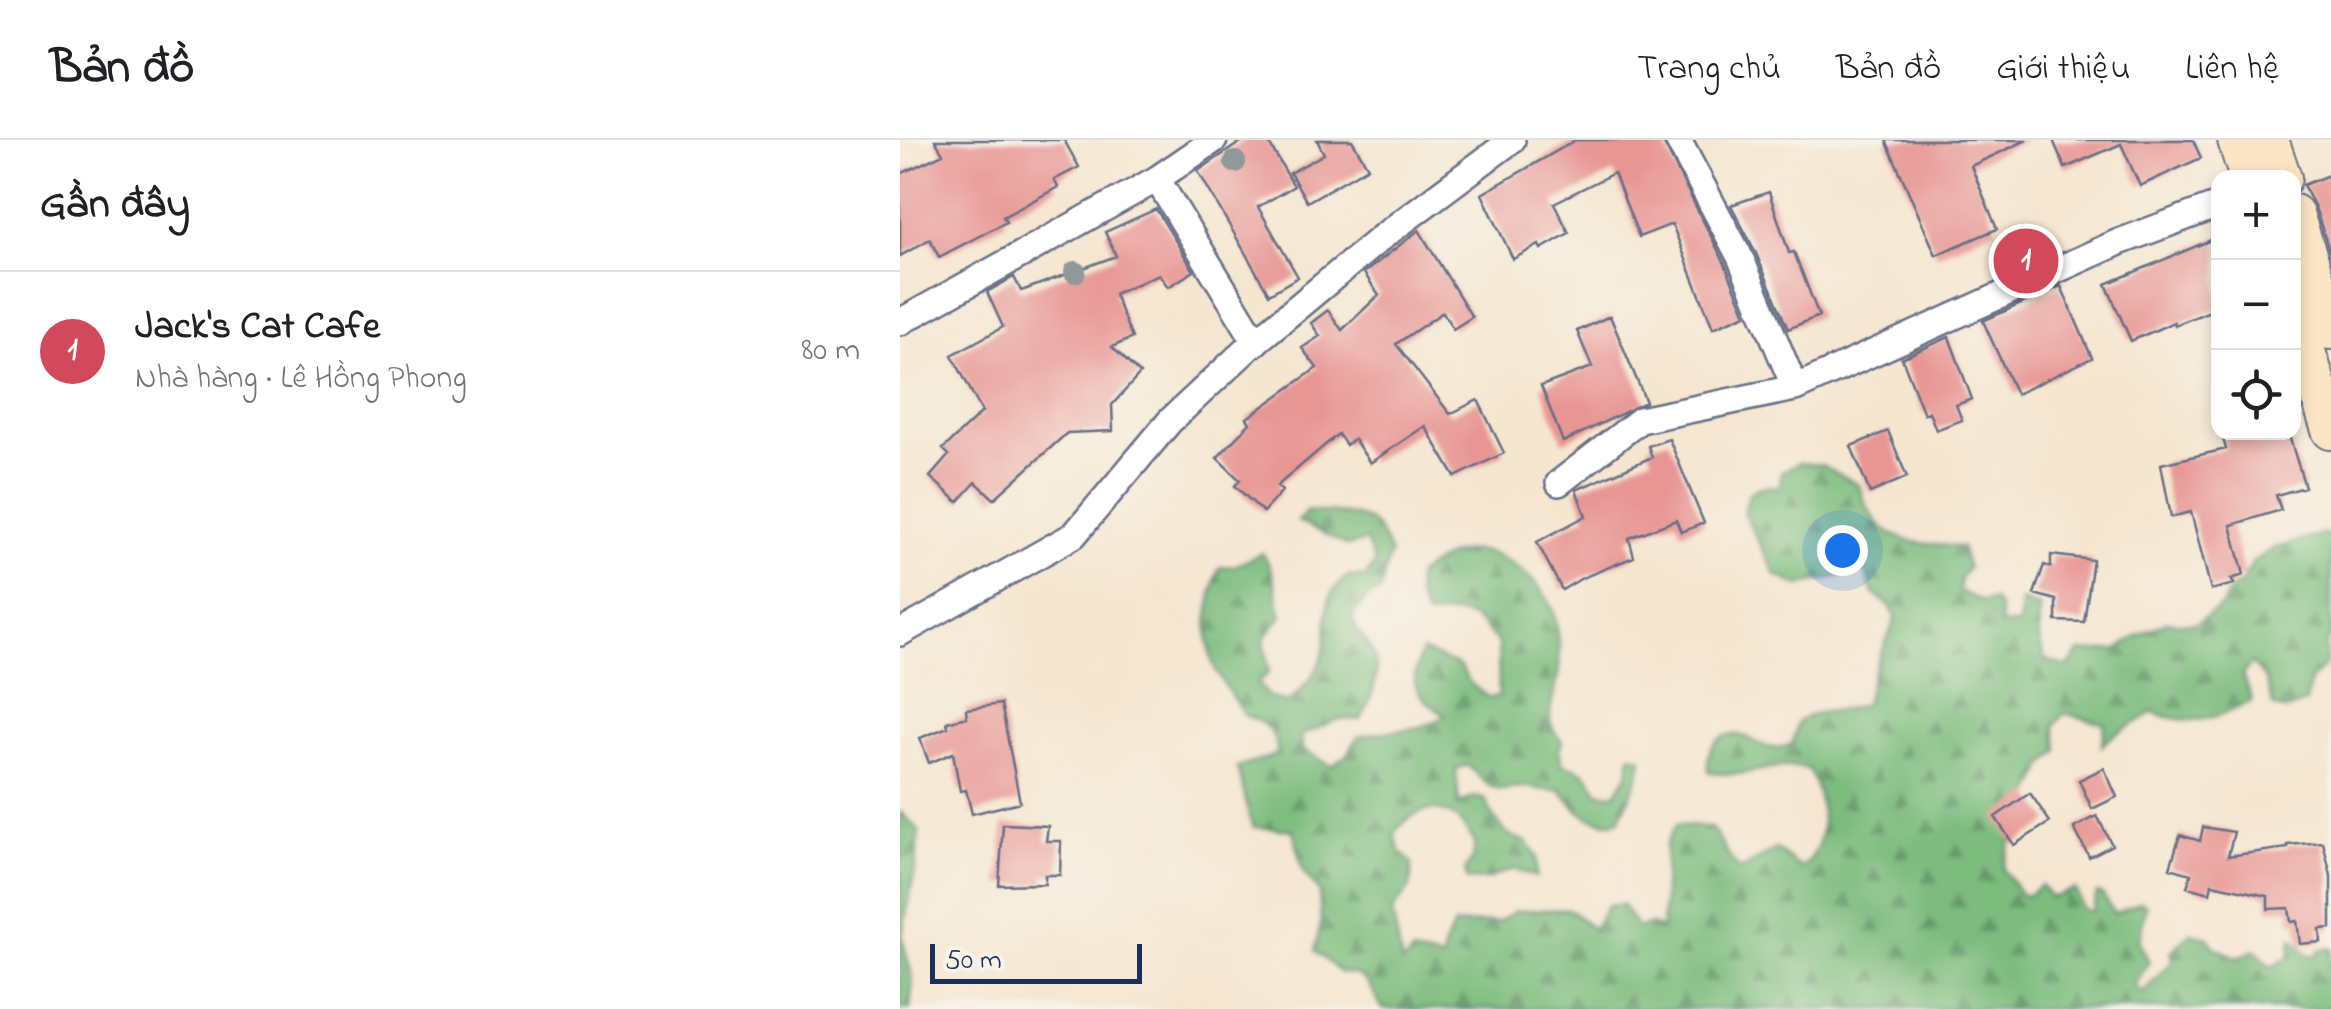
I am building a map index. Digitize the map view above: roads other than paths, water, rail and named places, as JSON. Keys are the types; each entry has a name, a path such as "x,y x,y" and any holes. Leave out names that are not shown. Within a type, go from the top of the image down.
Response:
{"street":[{"path":"900,322 1157,179 1214,140"},
{"path":"900,633 1074,535 1170,421 1256,342 1382,237 1512,140"},
{"path":"1678,140 1740,257 1795,388"},
{"path":"2238,140 2247,170"},
{"path":"2269,140 2279,170"},
{"path":"1157,179 1256,342"},
{"path":"1560,483 1640,420 1795,388 2119,242 2211,208"},
{"path":"2301,236 2331,330"},
{"path":"2301,336 2331,430"}],"place":[{"name":"Jack's Cat Cafe","path":"2026,261"}]}
